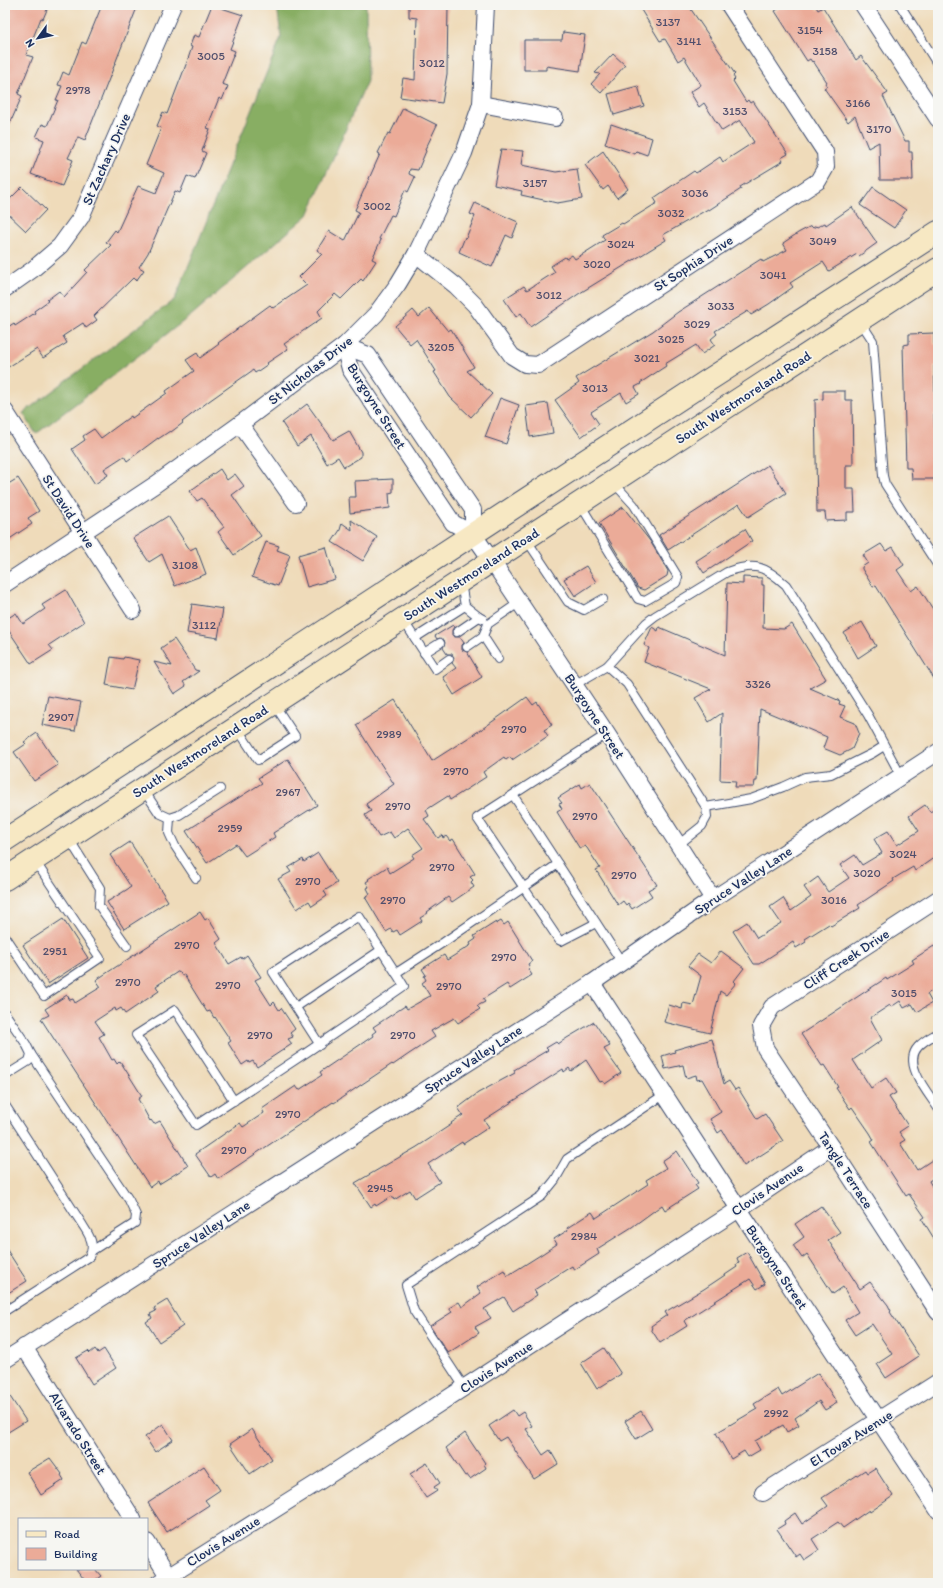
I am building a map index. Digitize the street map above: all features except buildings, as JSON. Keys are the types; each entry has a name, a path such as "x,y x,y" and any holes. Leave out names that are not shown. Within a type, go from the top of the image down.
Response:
{"main road":[{"path":"5,840 704,383 938,232"},
{"name":"South Westmoreland Road","path":"5,879 938,269"},
{"path":"704,383 722,411"}],"street":[{"name":"St Zachary Drive","path":"5,289 32,270 60,246 80,217 173,5"},
{"name":"St Nicholas Drive","path":"5,584 156,484 240,424 344,346 376,314 398,284 416,254 464,153 481,104 486,5"},
{"name":"St Sophia Drive","path":"416,254 456,286 475,305 512,356 525,364 538,365 818,181 826,168 825,152 729,5"},
{"path":"863,5 938,119"},
{"path":"481,104 555,118"},
{"name":"Burgoyne Street","path":"344,346 350,369 453,523 473,534 492,561 607,734 713,899"},
{"name":"Burgoyne Street","path":"344,346 368,355 472,510 473,534"},
{"name":"St David Drive","path":"5,412 133,610"},
{"path":"240,424 296,503"},
{"name":"Spruce Valley Lane","path":"5,1360 592,983 713,899 938,752"},
{"name":"Cliff Creek Drive","path":"761,1026 772,1007 938,899"},
{"name":"Burgoyne Street","path":"592,983 938,1510"},
{"name":"Tangle Terrace","path":"761,1026 765,1048 938,1312"},
{"name":"Clovis Avenue","path":"163,1579 317,1483 739,1209 831,1147"},
{"name":"Alvarado Street","path":"24,1347 131,1518"},
{"name":"El Tovar Avenue","path":"763,1493 938,1382"},
{"path":"148,1544 163,1579"}],"lane":[{"path":"900,5 938,65"},
{"path":"859,321 873,341 883,476 885,484 938,566"},
{"path":"579,504 638,599 645,601 676,583 678,577 634,505 613,482"},
{"path":"526,539 568,602 584,610 603,599"},
{"path":"574,684 607,666 646,623 655,616 727,572 740,567 751,566 762,568 772,573 786,585 868,715 901,776"},
{"path":"460,581 465,606 488,624"},
{"path":"467,647 483,636 488,624 520,602"},
{"path":"415,638 465,606"},
{"path":"457,632 479,617"},
{"path":"403,619 435,669 449,659"},
{"path":"483,636 498,659"},
{"path":"424,653 440,643"},
{"path":"607,666 627,684 706,807 707,817 702,826 678,845"},
{"path":"236,728 258,760 295,736 273,704"},
{"path":"596,923 561,941 559,940 477,818 607,734"},
{"path":"706,807 751,799 805,777 831,774 884,746"},
{"path":"143,789 159,813 170,818 179,815 220,789"},
{"path":"513,795 621,962"},
{"path":"170,818 170,833 175,846 196,878"},
{"path":"68,838 100,888 99,906 127,946"},
{"path":"5,937 44,996 100,958 35,860"},
{"path":"396,973 558,864"},
{"path":"234,1101 175,1010 136,1035 196,1125 234,1101 320,1045 404,986 359,916 273,972 320,1045"},
{"path":"296,1007 381,950"},
{"path":"5,1013 129,1200 136,1216 135,1224 93,1250 89,1257 5,1311"},
{"path":"938,1033 917,1048 913,1056 912,1064 916,1074 938,1108"},
{"path":"5,1076 29,1061 31,1054"},
{"path":"464,1387 414,1311 406,1285 542,1196 555,1180 567,1159 665,1094"},
{"path":"5,1105 92,1240 93,1250"}],"green space":[{"path":"277,5 366,5 367,81 308,215 193,314 36,434 23,413 175,299 281,37"}]}
